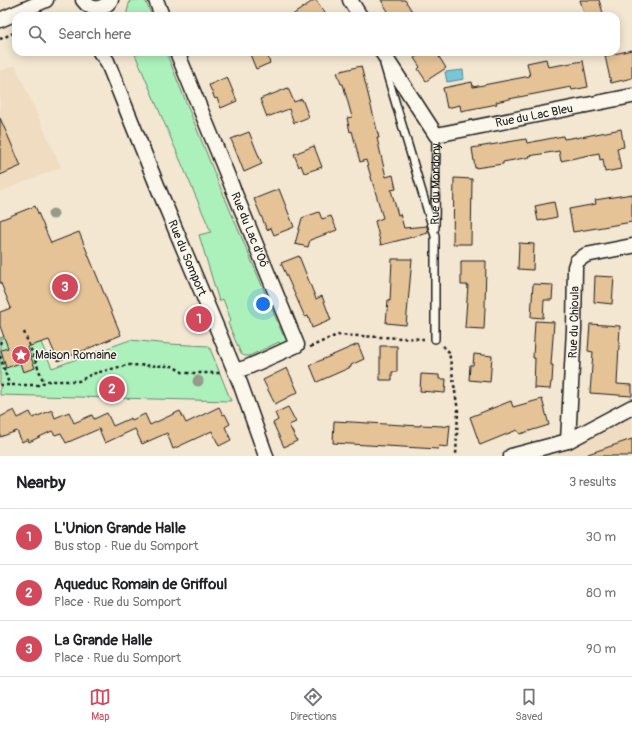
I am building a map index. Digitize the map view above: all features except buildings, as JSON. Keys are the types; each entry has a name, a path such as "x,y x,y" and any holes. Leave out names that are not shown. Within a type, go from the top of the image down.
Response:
{"street":[{"path":"18,12 46,0"},
{"path":"84,7 96,9 102,8 111,0"},
{"path":"108,12 111,0"},
{"path":"156,0 160,12"},
{"path":"350,0 358,12"},
{"path":"0,20 12,15"},
{"name":"Rue du Somport","path":"106,56 161,195 235,371 266,456"},
{"name":"Rue du Lac d'Oô","path":"179,56 296,345"},
{"name":"Rue du Mondony","path":"384,56 436,135"},
{"name":"Rue du Lac Bleu","path":"436,135 632,96"},
{"name":"Rue du Chioula","path":"568,441 574,329 575,267 577,261 586,255 632,246"},
{"path":"235,371 248,367 296,345"},
{"path":"511,456 568,441 632,407"}],"lane":[{"name":"Rue du Mondony","path":"382,56 435,236"},
{"name":"Rue du Mondony","path":"435,340 436,135"}],"path":[{"path":"0,39 12,34"},
{"path":"24,332 44,383"},
{"path":"296,345 302,350 337,335 435,340 449,352 458,411 456,456"},
{"path":"0,344 2,338"},
{"path":"0,356 10,384"},
{"path":"0,385 38,385 48,381 79,381 92,374 127,365 172,366 184,373 218,373 235,371"}],"shaded area":[{"path":"15,65 61,167 0,192 0,71"},
{"path":"632,412 632,456 543,456 575,446"}],"green space":[{"path":"130,0 145,0 150,12 127,12"},
{"path":"136,56 168,56 216,177 283,335 288,334 285,344 281,346 279,342 249,356 241,354 228,323 231,320 223,299 219,301 199,235 211,232"},
{"path":"33,324 52,368 130,340 209,346 231,401 0,395 0,338"}],"water":[{"path":"463,70 464,79 447,82 445,72"}],"place":[{"name":"La Grande Halle","path":"65,287"},
{"name":"L'Union Grande Halle","path":"199,319"},
{"name":"Maison Romaine","path":"21,355"},
{"name":"Aqueduc Romain de Griffoul","path":"112,389"}]}
